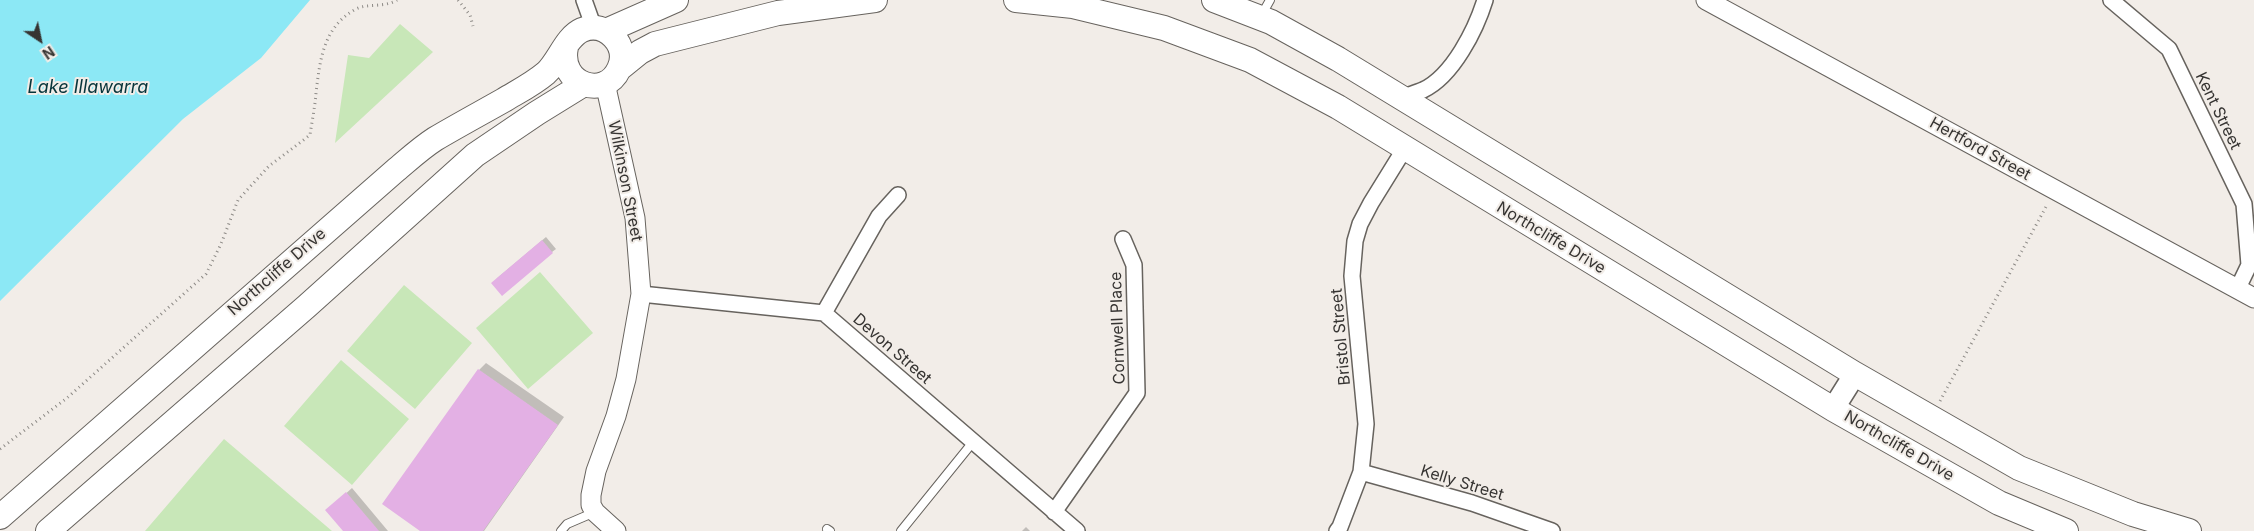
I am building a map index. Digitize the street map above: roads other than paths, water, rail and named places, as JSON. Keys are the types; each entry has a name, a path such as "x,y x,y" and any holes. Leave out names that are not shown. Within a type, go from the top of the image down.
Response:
{"main road":[{"path":"600,30 676,0"},
{"path":"48,531 307,306 475,155 537,113 603,79 640,52 655,44 778,13 875,0"},
{"name":"Northcliffe Drive","path":"1016,0 1073,6 1164,28 1250,60 1338,107 1833,409 1999,503 2066,531"},
{"path":"1214,0 1265,9 1271,22 1338,59 1855,374 2019,468 2134,514 2189,531"},
{"path":"586,29 600,30 615,38 621,48 622,58 603,79 576,80 566,65 566,47 574,35 586,29"},
{"name":"Northcliffe Drive","path":"0,517 396,170 432,141 536,81 554,66 566,47"},
{"path":"1833,409 1855,374"}],"street":[{"path":"584,0 600,30"},
{"path":"1401,98 1424,90 1446,71 1461,54 1478,22 1486,0"},
{"name":"Hertford Street","path":"1706,0 2246,294"},
{"name":"Kent Street","path":"2111,0 2169,49 2244,204 2248,264 2246,294"},
{"name":"Wilkinson Street","path":"596,512 591,505 592,484 626,379 641,294 635,218 603,79"},
{"name":"Bristol Street","path":"1337,531 1361,472 1366,424 1352,276 1354,249 1360,224 1371,202 1405,148"},
{"path":"641,294 824,313 879,216 898,195"},
{"name":"Cornwell Place","path":"1054,512 1138,393 1134,265 1123,239"},
{"name":"Devon Street","path":"824,313 1077,531"},
{"name":"Kelly Street","path":"1361,472 1472,503 1552,531"},
{"path":"596,512 616,531"}],"lane":[{"path":"901,531 973,442"},
{"path":"561,531 567,524 596,512"}],"water":[{"name":"Lake Illawarra","path":"0,0 310,0 261,58 183,119 0,301"}]}
